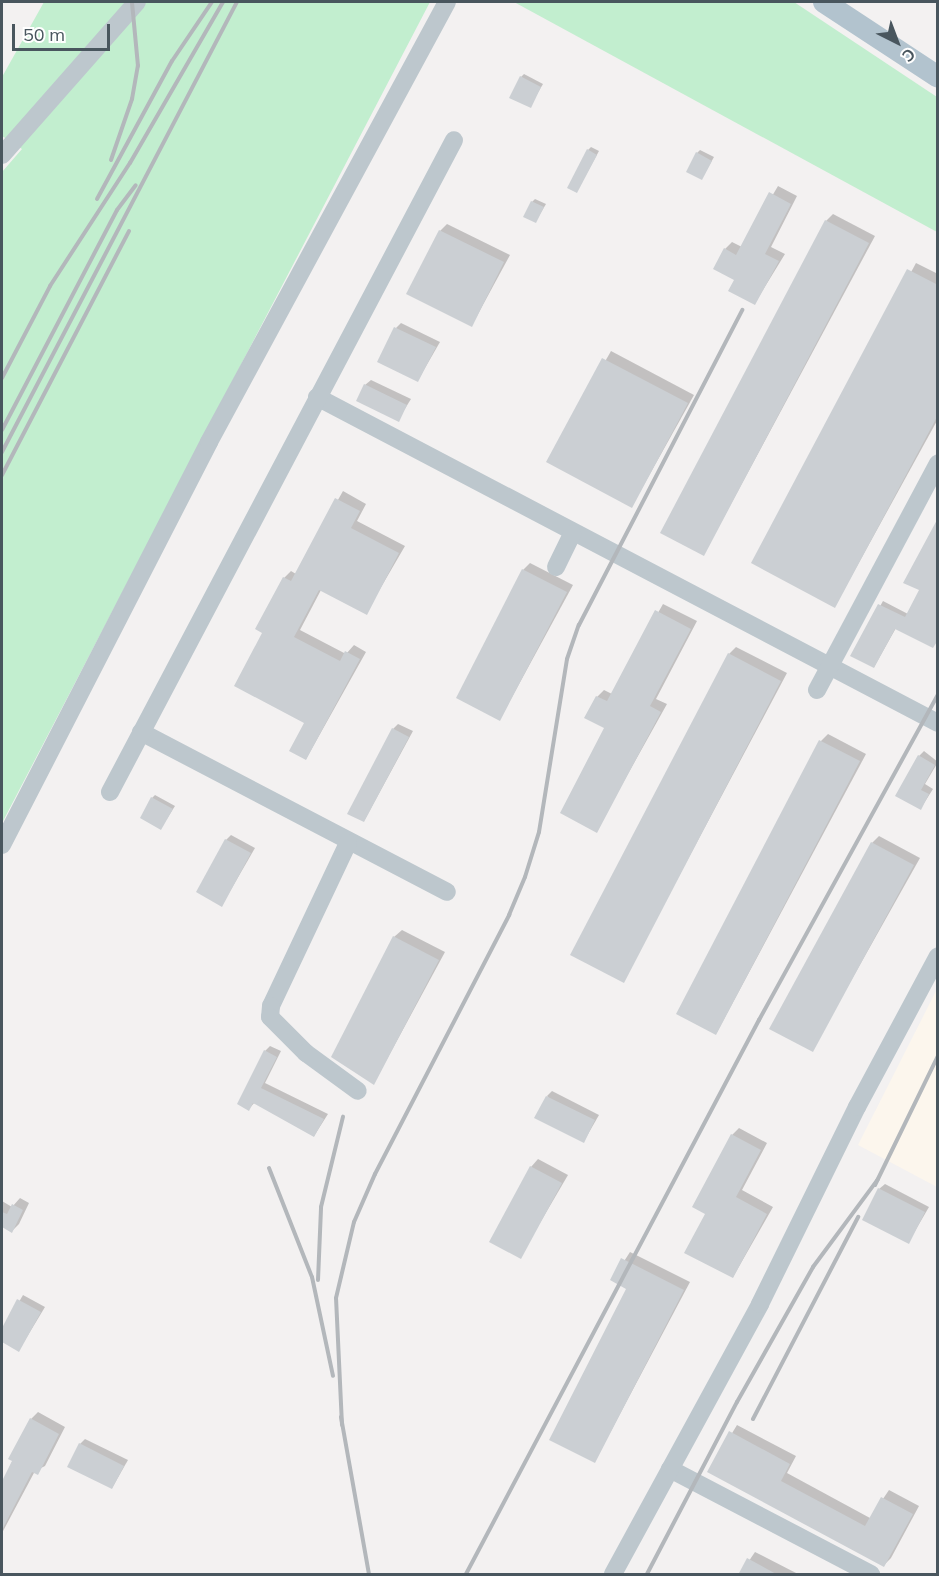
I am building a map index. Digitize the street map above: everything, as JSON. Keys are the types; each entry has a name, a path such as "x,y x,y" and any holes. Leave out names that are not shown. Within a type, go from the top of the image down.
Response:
{"main road":[{"path":"824,2 938,77"},
{"path":"851,2 938,59"}],"street":[{"path":"2,155 137,2"},
{"path":"2,845 209,442 447,2"},
{"path":"110,792 316,397 454,140"},
{"path":"316,397 572,534 938,723"},
{"path":"818,690 938,463"},
{"path":"556,567 572,534"},
{"path":"141,732 348,843 447,892"},
{"path":"348,843 271,1006 270,1017 306,1053 358,1091"},
{"path":"613,1575 760,1304 857,1107 938,956"},
{"path":"670,1469 871,1575"}],"shaded area":[{"path":"937,989 938,1187 858,1145"}],"green space":[{"path":"44,2 430,2 2,823 2,172 22,149 2,136 2,77"},
{"path":"514,2 794,2 937,97 937,232"}],"building":[{"path":"520,76 541,87 531,108 509,98"},
{"path":"587,149 597,155 577,193 567,188"},
{"path":"696,152 712,161 702,180 686,172"},
{"path":"769,192 791,204 765,254 779,261 755,305 728,291 734,280 713,269 724,248 736,255"},
{"path":"531,201 544,207 536,223 523,217"},
{"path":"825,220 869,243 704,556 660,533"},
{"path":"439,230 504,262 472,327 406,294"},
{"path":"907,269 938,285 938,415 835,608 751,563"},
{"path":"394,327 436,347 418,382 377,362"},
{"path":"602,358 688,403 632,508 546,462"},
{"path":"364,384 407,405 399,422 356,401"},
{"path":"335,498 360,511 351,528 399,553 367,615 319,590 294,637 340,661 345,651 360,659 306,760 289,751 304,723 234,686 262,633 255,629 283,577 291,581"},
{"path":"938,518 938,640 933,648 895,629 874,668 850,656 878,604 905,617 919,590 903,583"},
{"path":"522,569 567,592 500,721 456,698"},
{"path":"655,610 691,629 650,706 661,712 597,833 560,813 604,728 584,718 596,696 607,701"},
{"path":"728,653 781,681 624,983 570,955"},
{"path":"392,728 409,737 364,822 347,814"},
{"path":"819,740 860,761 716,1035 676,1014"},
{"path":"918,755 935,765 921,790 929,794 921,810 895,796"},
{"path":"151,797 173,809 161,830 140,818"},
{"path":"225,839 251,853 222,907 196,892"},
{"path":"871,842 914,865 813,1052 769,1029"},
{"path":"393,936 439,960 374,1085 331,1057"},
{"path":"264,1050 277,1057 261,1088 324,1119 314,1137 253,1103 249,1111 237,1104"},
{"path":"546,1096 595,1120 584,1143 534,1118"},
{"path":"731,1134 761,1150 736,1197 767,1214 733,1278 684,1253 705,1214 692,1207"},
{"path":"530,1166 562,1183 521,1259 489,1242"},
{"path":"878,1188 925,1212 909,1244 862,1220"},
{"path":"12,1204 23,1210 12,1233 2,1227 2,1212 7,1214"},
{"path":"621,1258 684,1290 595,1463 549,1440 626,1289 610,1280"},
{"path":"17,1299 41,1312 19,1352 2,1342 2,1328"},
{"path":"30,1418 59,1434 38,1475 32,1472 2,1530 2,1481 12,1461 8,1459"},
{"path":"729,1431 790,1464 781,1481 865,1526 881,1497 913,1514 884,1567 707,1472"},
{"path":"79,1443 124,1466 112,1489 67,1467"},
{"path":"747,1558 778,1575 738,1575"}],"railway":[{"path":"111,160 132,99 138,66 132,2"},
{"path":"97,199 172,61 212,2"},
{"path":"2,378 50,286 130,163 223,2"},
{"path":"2,452 237,2"},
{"path":"2,430 117,210 136,185"},
{"path":"2,475 129,231"},
{"path":"342,1425 336,1298 354,1222 375,1174 509,915 525,877 539,832 567,659 579,625 742,310"},
{"path":"466,1574 759,1020 938,695"},
{"path":"875,1185 938,1056"},
{"path":"318,1280 321,1207 343,1117"},
{"path":"269,1168 312,1277 333,1376"},
{"path":"647,1574 737,1402 813,1267 878,1179"},
{"path":"753,1419 858,1217"},
{"path":"341,1417 369,1574"}]}
